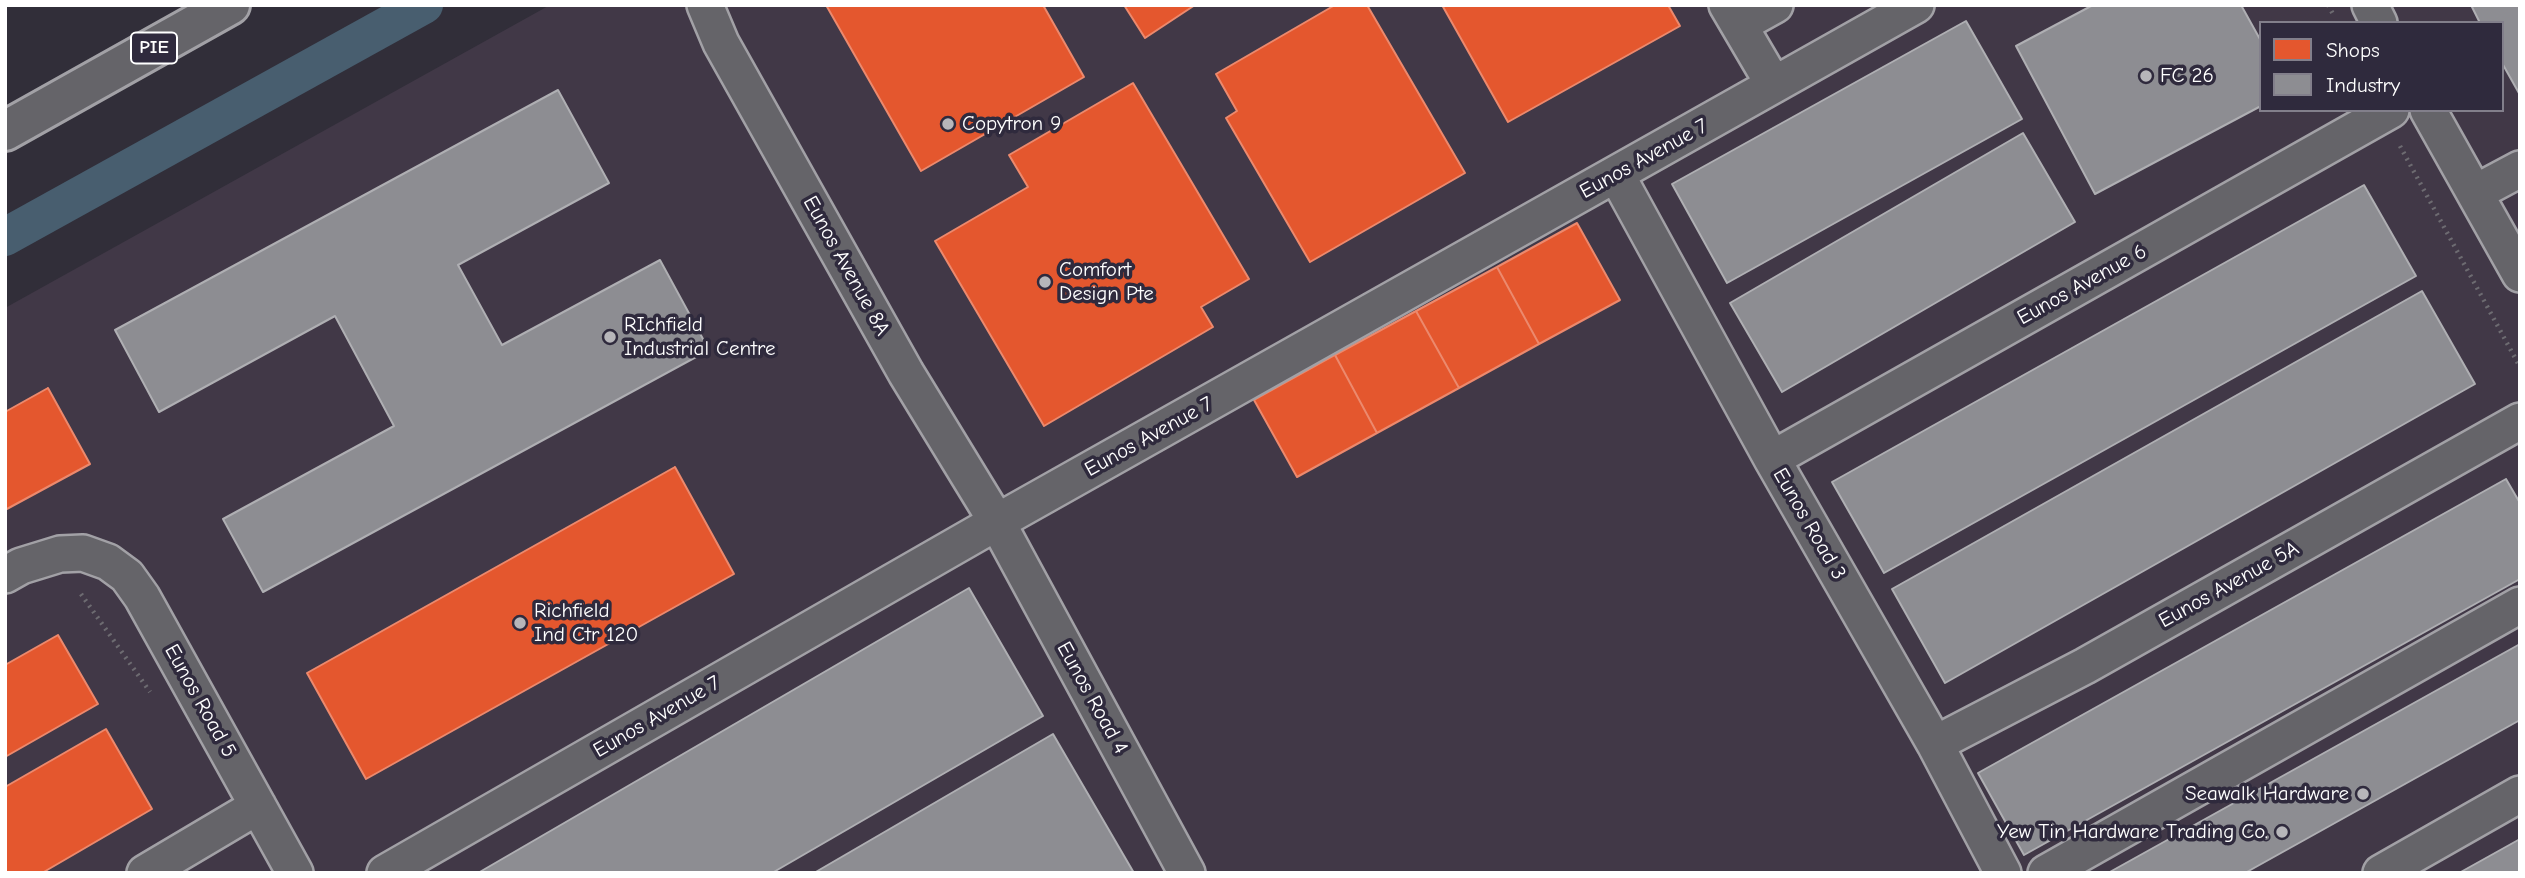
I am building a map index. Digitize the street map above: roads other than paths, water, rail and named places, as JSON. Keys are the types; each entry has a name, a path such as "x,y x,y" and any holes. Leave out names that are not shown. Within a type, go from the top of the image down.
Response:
{"highway":[{"name":"PIE","path":"5,131 230,5"}],"street":[{"name":"Eunos Avenue 8A","path":"705,5 721,43 900,361 997,522"},
{"path":"1774,85 1733,15 1775,5"},
{"name":"Eunos Avenue 7","path":"385,873 997,522 1916,5"},
{"path":"2370,5 2378,21"},
{"path":"2429,112 2520,274"},
{"name":"Eunos Avenue 6","path":"1772,459 2393,124"},
{"path":"2475,193 2520,169"},
{"name":"Eunos Road 3","path":"1616,174 1772,459 1935,744 2003,873"},
{"name":"Eunos Avenue 5A","path":"1935,744 2085,666 2520,421"},
{"name":"Eunos Road 4","path":"997,522 1188,873"},
{"name":"Eunos Road 5","path":"5,575 21,566 60,554 83,553 117,569 142,597 295,873"},
{"path":"2046,873 2520,605"},
{"path":"2381,873 2520,794"},
{"path":"145,873 258,806"}],"waterway":[{"path":"5,237 424,5"}],"place":[{"name":"FC 26","path":"2146,76"},
{"name":"Copytron 9","path":"948,124"},
{"name":"Comfort Design Pte","path":"1045,282"},
{"name":"RIchfield Industrial Centre","path":"610,337"},
{"name":"Richfield Ind Ctr 120","path":"520,623"},
{"name":"Seawalk Hardware","path":"2363,794"},
{"name":"Yew Tin Hardware Trading Co.","path":"2282,832"}]}
